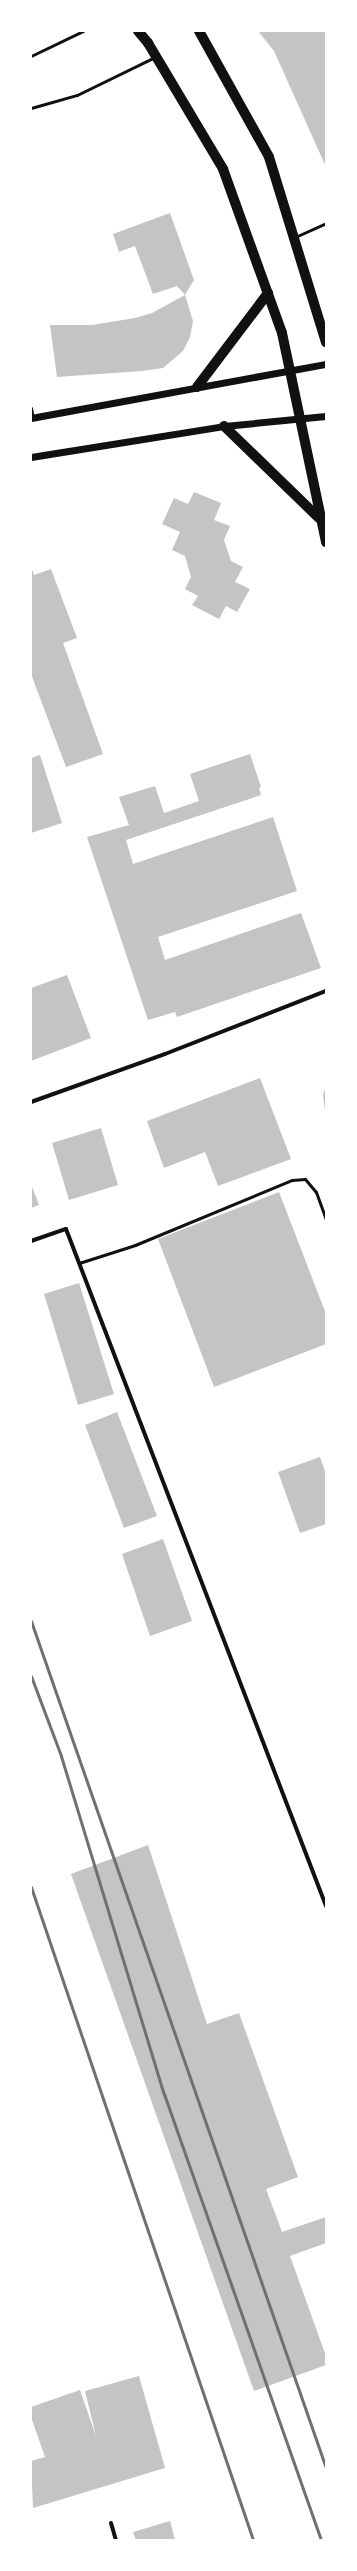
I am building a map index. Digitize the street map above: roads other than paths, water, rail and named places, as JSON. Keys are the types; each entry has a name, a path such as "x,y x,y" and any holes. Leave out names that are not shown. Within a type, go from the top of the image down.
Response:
{"main road":[{"path":"138,31 156,56 223,169 282,333 319,518 326,542"},
{"path":"199,31 269,157 326,342"},
{"path":"197,387 268,293"},
{"path":"224,426 319,518"}],"street":[{"path":"32,418 326,364"},
{"path":"31,457 224,426 326,416"},
{"path":"31,1102 165,1054 326,991"},
{"path":"31,1241 66,1229 326,1906"},
{"path":"111,2523 116,2540"}],"lane":[{"path":"31,56 82,31"},
{"path":"31,108 77,96 156,56"},
{"path":"294,237 326,223"},
{"path":"31,408 32,418"},
{"path":"79,1263 134,1246 292,1180 305,1179 316,1192 326,1220"}],"railway":[{"path":"31,1621 326,2468"},
{"path":"31,1676 61,1756 164,2094 321,2540"},
{"path":"31,1887 253,2540"}]}
